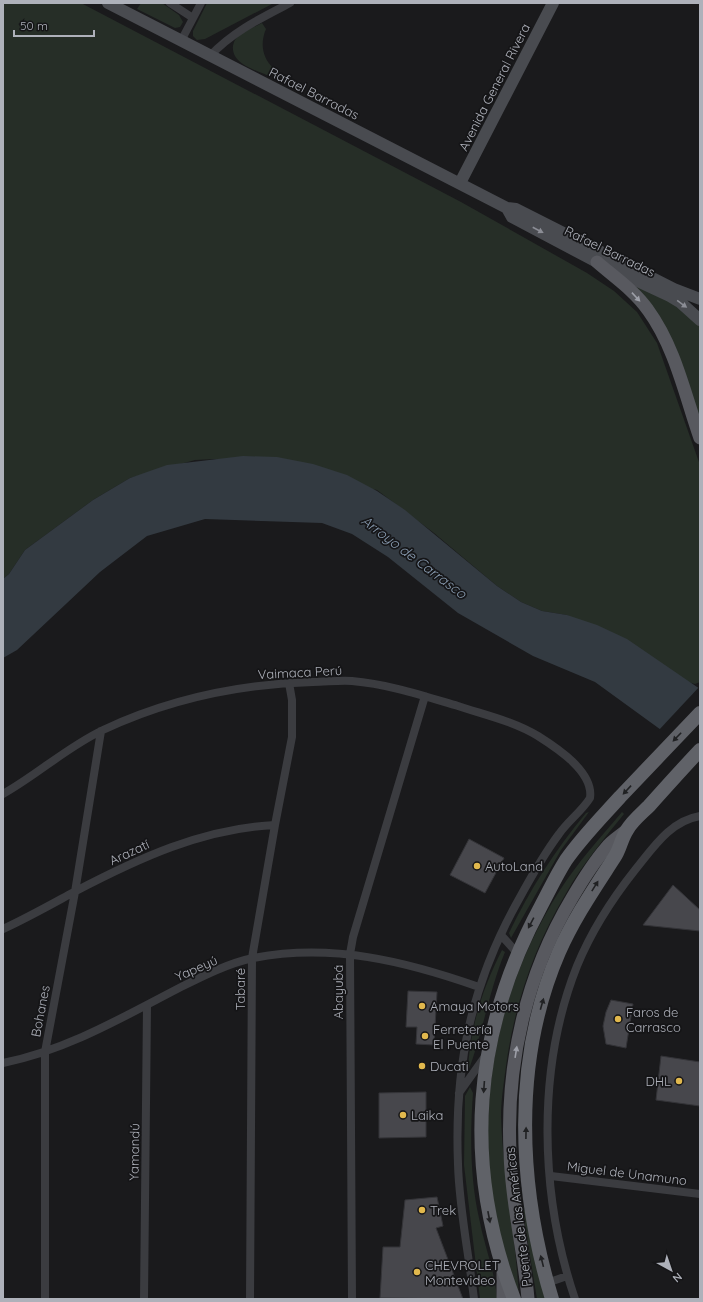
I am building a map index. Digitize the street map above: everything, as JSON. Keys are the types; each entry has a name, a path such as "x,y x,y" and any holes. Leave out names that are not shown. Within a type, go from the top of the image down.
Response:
{"highway":[{"path":"514,1299 503,1271 490,1218 482,1164 483,1085 488,1051 502,996 528,929 566,860 601,818 700,713"},
{"path":"552,1299 537,1244 529,1196 526,1151 527,1093 533,1039 540,1008 559,953 586,900 615,857 627,830 700,750"}],"main road":[{"name":"Rafael Barradas","path":"108,3 507,208 516,209 674,289 700,299"},
{"name":"Avenida General Rivera","path":"460,183 553,3"},
{"name":"Rafael Barradas","path":"507,208 512,217 597,262 675,299 694,313 700,320"},
{"path":"597,262 633,294 647,309 658,325 666,340 700,438"},
{"name":"Puente de las Américas","path":"528,1299 514,1198 510,1154 509,1123 512,1079 518,1038 530,988 551,937 578,889 607,847 627,830"},
{"path":"503,1271 503,1299"}],"street":[{"path":"170,3 192,18"},
{"path":"181,41 200,3"},
{"path":"210,56 222,42 245,27 290,3"},
{"name":"Vaimaca Perú","path":"3,794 101,731 134,716 207,693 245,687 289,683 352,681 408,691 506,721 533,733 559,749 575,764 587,780 592,790 586,805 559,834 538,867 518,900 501,935"},
{"name":"Tabaré","path":"250,1299 252,958 292,737 292,700 289,683"},
{"name":"Abayubá","path":"352,1299 350,954 353,937 425,696"},
{"name":"Bohanes","path":"45,1299 45,1052 75,892 101,731"},
{"path":"575,1299 567,1276 555,1217 547,1132 550,1084 560,1022 577,966 604,914 623,885 668,831 680,822 700,816"},
{"name":"Arazatí","path":"3,929 144,858 184,842 226,830 252,826 275,825"},
{"path":"474,1299 458,1165 459,1093 462,1055 479,987 501,935 518,954"},
{"name":"Yapeyú","path":"3,1063 45,1052 73,1041 147,1006 217,970 252,958 312,952 350,954 414,965 479,987"},
{"name":"Yamandú","path":"144,1299 147,1006"},
{"path":"459,1093 488,1051"},
{"name":"Miguel de Unamuno","path":"551,1176 700,1194"},
{"path":"547,1283 567,1276"}],"shaded area":[{"path":"3,3 81,3 461,202 587,273 614,291 637,312 657,343 700,465 700,682 695,684 688,682 567,615 542,611 521,602 497,586 434,533 377,490 215,459 195,460 130,478 93,500 25,550 9,574 3,579"},
{"path":"141,3 162,3 179,15 183,22 180,27 175,28 137,9"},
{"path":"207,3 272,4 205,39 197,40 193,36 193,31"},
{"path":"262,23 266,29 263,39 264,55 273,68 269,76 245,66 233,52 233,44 237,37"},
{"path":"634,284 671,300 699,325 700,424"},
{"path":"589,812 561,850 511,938 509,933 544,870 575,827 586,813"},
{"path":"622,812 624,814 600,843 571,884 554,915 535,956 514,1021 506,1066 501,1117 504,1162 519,1298 499,1230 492,1195 488,1160 490,1093 500,1032 518,973 544,917 574,870"},
{"path":"502,950 505,952 499,967 468,1072 471,1040 478,1009 495,964"},
{"path":"470,1087 473,1093 471,1124 472,1172 476,1203 494,1278 497,1299 480,1299 464,1165 465,1096"},
{"path":"522,1207 524,1207 531,1243 546,1299 537,1299"}],"water":[{"name":"Arroyo de Carrasco","path":"243,456 277,457 313,464 347,475 377,491 405,510 497,586 521,602 542,611 567,615 597,625 627,639 700,689 668,735 595,682 533,656 458,613 388,557 352,534 322,523 205,519 147,536 100,572 17,650 3,658 3,579 9,574 25,550 93,500 130,478 167,465"}],"pier":[{"path":"700,686 700,767 658,731"}],"building":[{"name":"AutoLand","path":"469,839 504,858 485,893 450,875"},
{"path":"673,885 700,910 700,931 643,925"},
{"path":"408,991 437,992 434,1045 416,1044 417,1027 406,1027"},
{"name":"Faros de Carrasco","path":"611,1000 633,1004 626,1048 606,1044 603,1026 606,1012"},
{"name":"DHL","path":"661,1056 700,1062 700,1106 656,1100"},
{"name":"Laika","path":"426,1092 426,1137 379,1138 379,1093"},
{"name":"CHEVROLET Montevideo","path":"437,1197 443,1226 436,1228 463,1299 380,1298 383,1247 400,1247 405,1200"}],"place":[{"name":"AutoLand","path":"477,866"},
{"name":"Amaya Motors","path":"422,1006"},
{"name":"Faros de Carrasco","path":"618,1019"},
{"name":"Ferretería El Puente","path":"425,1036"},
{"name":"Ducati","path":"422,1066"},
{"name":"DHL","path":"679,1081"},
{"name":"Laika","path":"403,1115"},
{"name":"Trek","path":"422,1210"},
{"name":"CHEVROLET Montevideo","path":"417,1272"}]}
